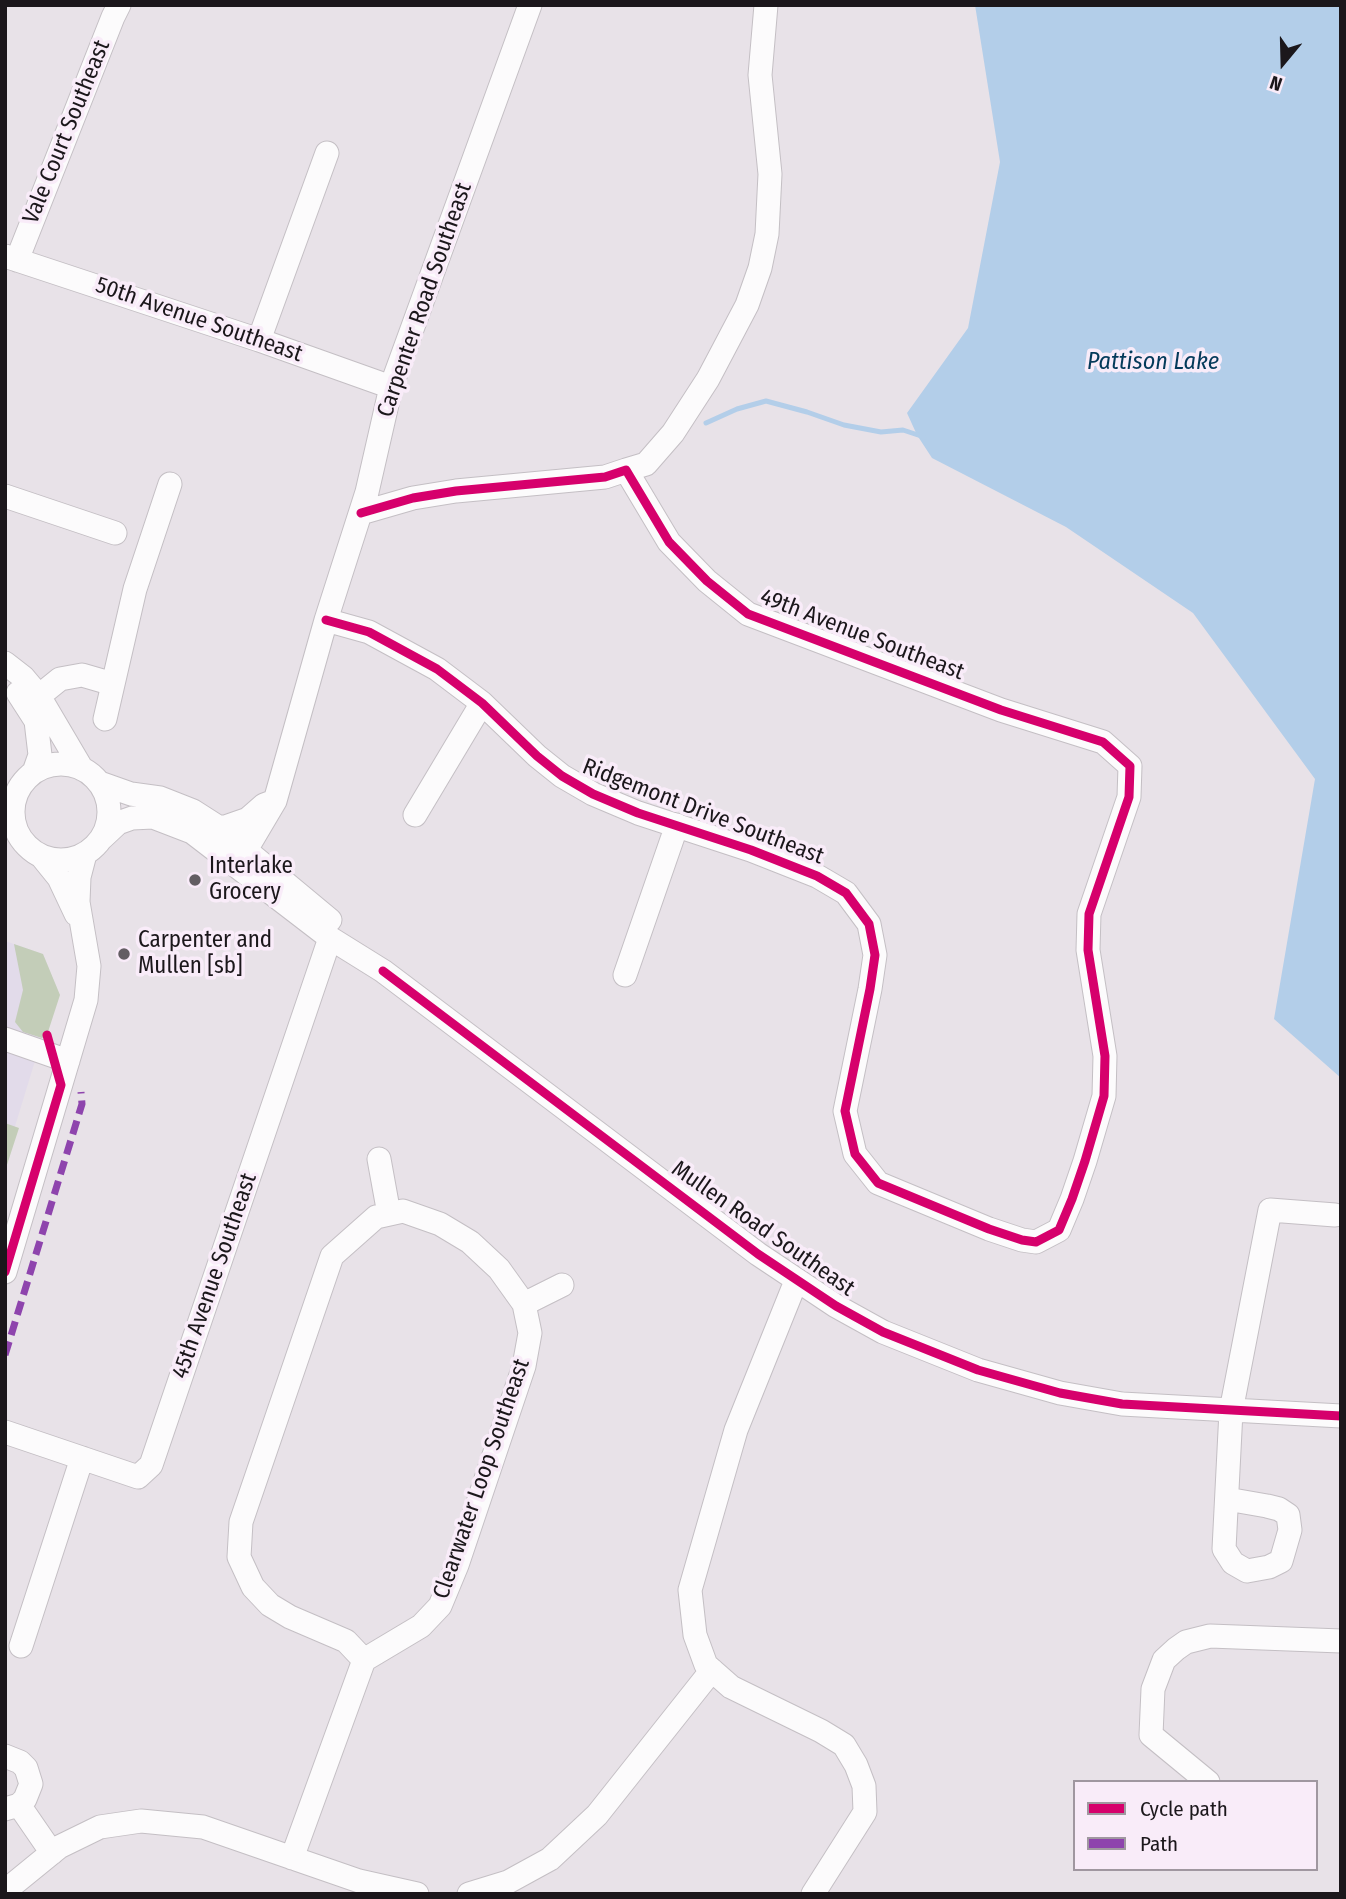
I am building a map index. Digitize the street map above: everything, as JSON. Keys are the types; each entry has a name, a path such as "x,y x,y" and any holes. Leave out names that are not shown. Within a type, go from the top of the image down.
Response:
{"street":[{"name":"Vale Court Southeast","path":"11,258 119,5"},
{"name":"Carpenter Road Southeast","path":"246,850 275,801 326,620 360,513 391,387 530,5"},
{"path":"360,513 413,498 456,491 605,477 646,464 673,433 708,379 740,317 760,268 767,233 770,174 760,75 766,5"},
{"path":"259,340 327,153"},
{"name":"50th Avenue Southeast","path":"11,258 391,387"},
{"name":"49th Avenue Southeast","path":"626,470 669,542 707,580 748,614 1001,710 1103,742 1130,766 1129,797 1089,914 1088,938 1105,1056 1104,1096 1086,1161 1059,1230 1036,1242"},
{"path":"105,719 135,589 170,484"},
{"path":"5,496 115,533"},
{"name":"Ridgemont Drive Southeast","path":"326,620 369,632 438,669 482,702 537,757 593,794 751,850 817,876 846,893 869,924 875,955 845,1111 855,1154 878,1183 989,1229 1036,1242"},
{"path":"5,663 23,677 39,696 107,798 109,815 102,838 85,854 62,860 42,857"},
{"path":"39,696 60,679 82,675 113,684"},
{"path":"5,682 14,689 36,721 40,755 34,772"},
{"path":"415,815 482,702"},
{"path":"80,924 59,878 18,833 9,808 17,791 34,772 46,766 58,764 91,776"},
{"name":"Mullen Road Southeast","path":"91,776 131,794 175,803 218,827 348,934 383,971"},
{"path":"218,827 248,819 264,805 275,801"},
{"name":"Mullen Road Southeast","path":"102,838 118,823 132,818 153,817 192,832 330,938 383,971 796,1281 883,1332 940,1356 1060,1393 1122,1404 1341,1416"},
{"path":"625,975 677,825"},
{"path":"192,832 235,850 246,850"},
{"path":"5,1272 84,1010 89,966 78,902 79,877 85,854"},
{"name":"45th Avenue Southeast","path":"5,1432 138,1477 151,1465 330,938"},
{"path":"5,1039 68,1060"},
{"path":"292,1858 364,1660 345,1642 270,1605 253,1587 239,1557 241,1522 332,1256 376,1217 389,1214 379,1159"},
{"path":"1227,1499 1231,1411 1270,1210 1335,1215"},
{"name":"Clearwater Loop Southeast","path":"364,1660 421,1626 440,1606 457,1565 524,1366 530,1333 524,1304 499,1269 470,1242 440,1224 404,1211 389,1214"},
{"path":"796,1281 736,1430 690,1591 695,1635 706,1665 731,1687 844,1745 856,1765 864,1786 865,1812 813,1894"},
{"path":"524,1304 562,1285"},
{"path":"21,1646 82,1458"},
{"path":"1206,1780 1151,1735 1153,1689 1164,1660 1186,1642 1210,1636 1341,1641"},
{"path":"469,1894 508,1882 550,1859 597,1815 712,1670"},
{"path":"5,1756 20,1762 30,1775 29,1792 12,1807 52,1853"},
{"path":"5,1891 52,1853 100,1827 141,1821 202,1827 292,1858 357,1888 417,1894"}],"shaded area":[{"path":"5,941 43,954 57,989 5,1159"}],"green space":[{"path":"14,944 43,954 60,995 47,1035 42,1038 23,1032 15,1022 23,990"},
{"path":"5,1123 19,1128 5,1171"}],"water":[{"name":"Pattison Lake","path":"975,5 1341,5 1341,1078 1274,1019 1315,779 1193,613 1066,527 932,458 907,413 968,328 1000,162"}],"waterway":[{"path":"706,423 737,409 766,401 844,425 881,432 903,430 924,437"}],"marked path":[{"path":"5,1355 82,1104 81,1092"}],"cycle path":[{"path":"326,620 369,632 437,669 482,703 537,756 562,776 593,794 638,813 751,850 817,876 846,893 869,924 875,955 845,1111 855,1154 878,1183 989,1229 1036,1242 1059,1230 1085,1161 1104,1096 1105,1056 1088,950 1089,914 1129,797 1130,766 1103,742 1001,710 748,614 707,581 669,542 626,470 605,477 456,491 413,498 361,513"},
{"path":"383,971 758,1254 836,1306 883,1332 978,1370 1060,1393 1122,1404 1341,1416"},
{"path":"5,1272 61,1085 47,1035"}],"place":[{"name":"Interlake Grocery","path":"195,880"},
{"name":"Carpenter and Mullen [sb]","path":"124,954"}]}
